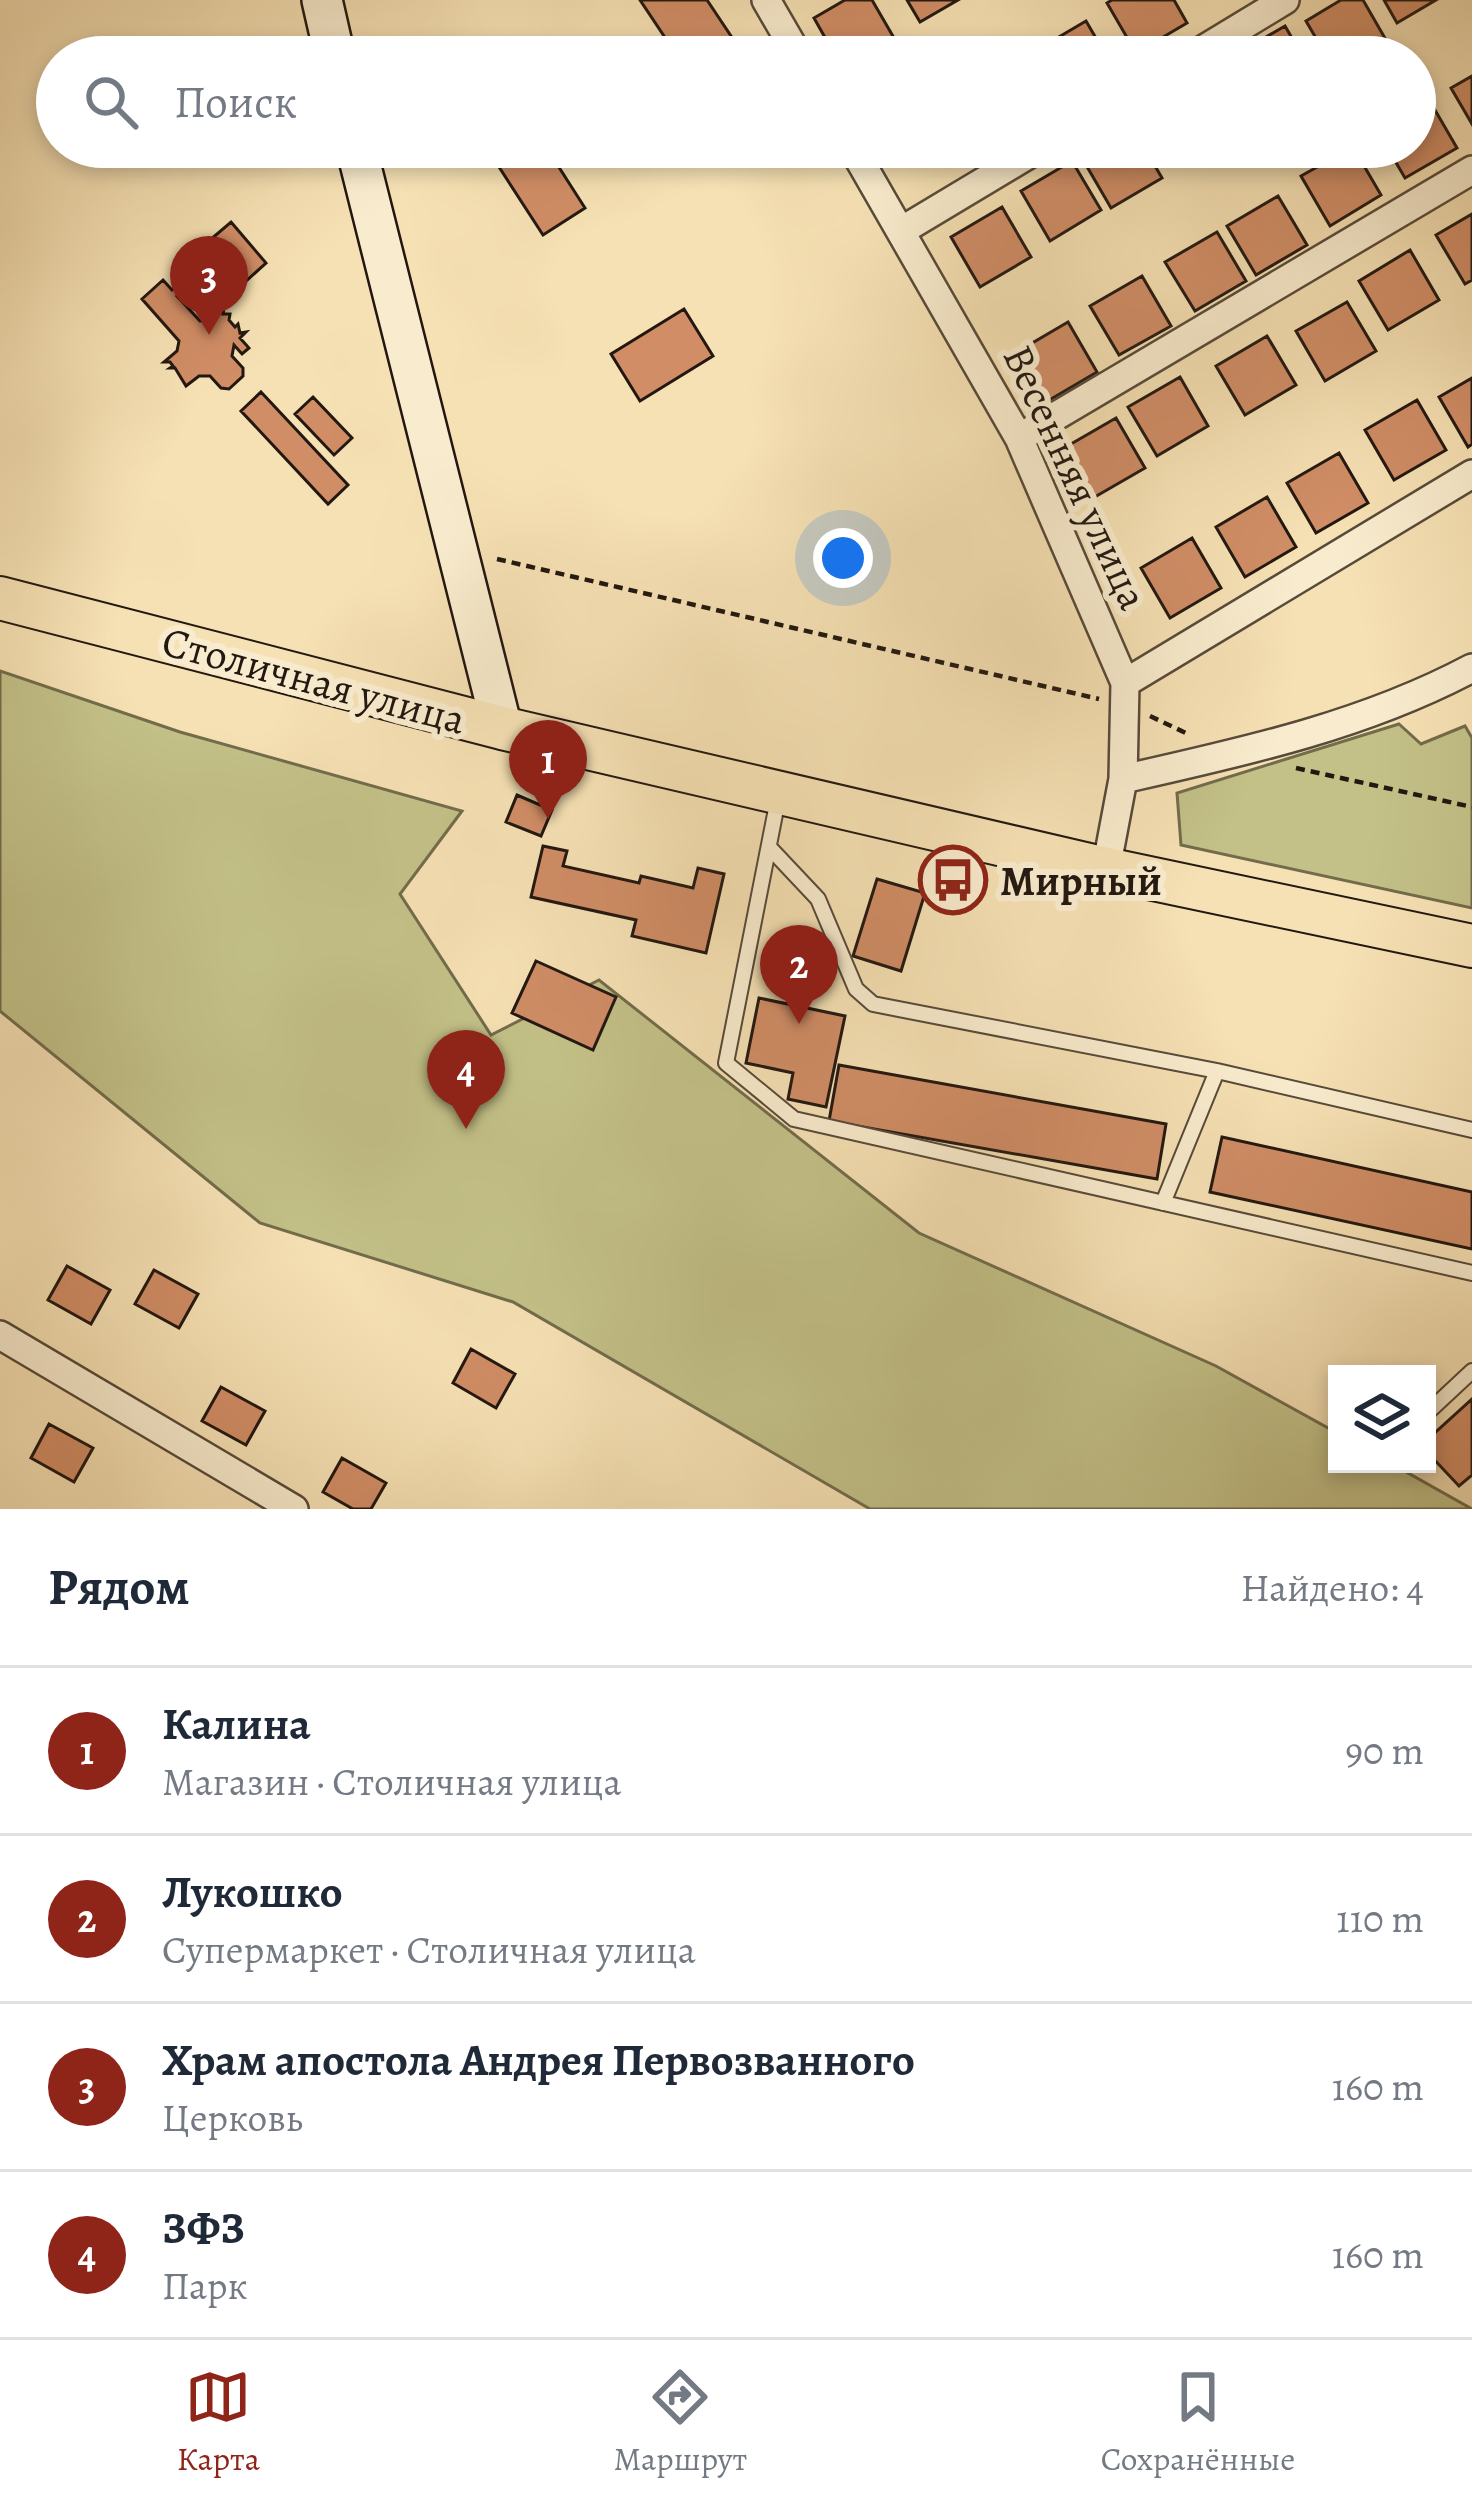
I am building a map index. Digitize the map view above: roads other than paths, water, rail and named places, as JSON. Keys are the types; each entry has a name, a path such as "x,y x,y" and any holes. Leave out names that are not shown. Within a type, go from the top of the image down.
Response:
{"main road":[{"path":"322,0 330,36"},
{"path":"361,168 502,728"},
{"name":"Столичная улица","path":"0,598 779,794 1472,946"}],"street":[{"path":"766,0 787,36"},
{"path":"1226,36 1286,0"},
{"name":"Весенняя улица","path":"864,168 1019,438 1126,694 1123,779 1106,869"},
{"path":"902,231 1006,168"},
{"path":"1019,438 1472,170"},
{"path":"1126,694 1472,474"},
{"path":"1123,779 1370,716 1472,668"},
{"path":"0,1335 294,1509"}],"lane":[{"path":"779,794 726,1063 794,1119 1472,1274"},
{"path":"769,847 818,899 856,989 873,1004 1217,1071 1472,1130"},
{"path":"1163,1203 1217,1071"},
{"path":"1436,1405 1472,1371"}],"place":[{"name":"Храм апостола Андрея Первозванного","path":"209,335"},
{"name":"Калина","path":"548,819"},
{"name":"Мирный","path":"953,880"},
{"name":"Лукошко","path":"799,1024"},
{"name":"ЗФЗ","path":"466,1129"}]}
